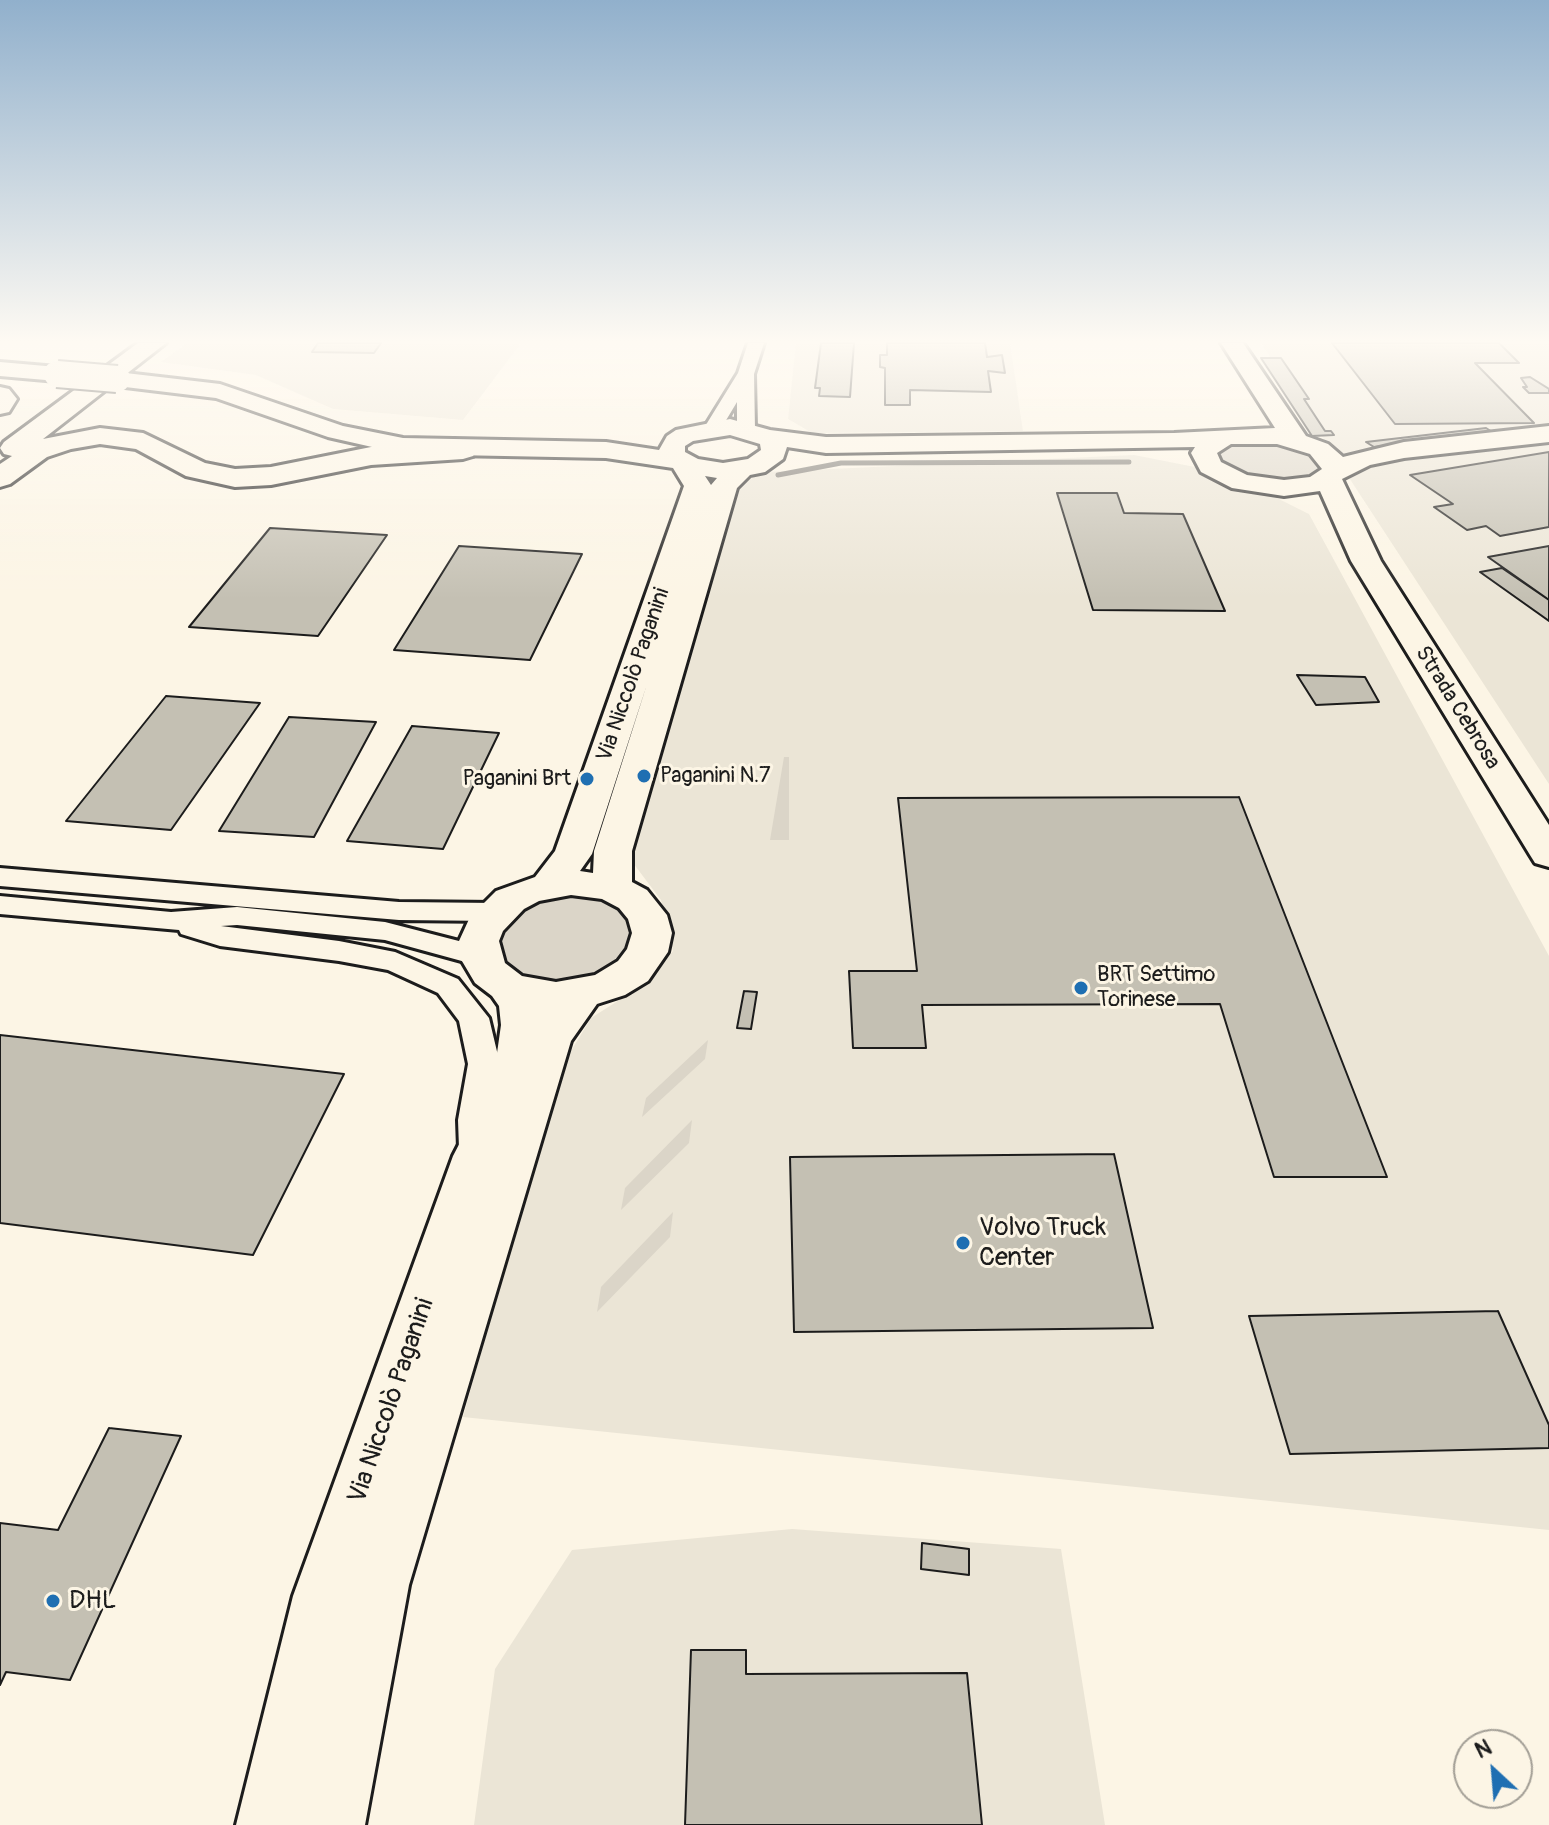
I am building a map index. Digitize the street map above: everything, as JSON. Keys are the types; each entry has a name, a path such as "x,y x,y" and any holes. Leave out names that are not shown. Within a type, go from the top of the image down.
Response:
{"highway":[{"path":"0,440 16,428"},
{"path":"0,459 41,428"},
{"path":"0,478 37,451 66,441 100,436 143,441 196,470 220,477 271,476 331,449 371,456 463,450"}],"street":[{"path":"291,428 331,449 403,446 463,450 682,453 706,470 748,468 831,453 1131,451 1181,456 1242,482 1293,498 1320,514 1366,561"},
{"path":"682,453 713,428"},
{"path":"714,428 826,445 1174,441 1237,435 1404,450"},
{"path":"755,428 756,433"},
{"path":"1210,466 1204,453 1207,447 1248,428"},
{"path":"1292,428 1301,441 1329,455 1331,474 1366,561"},
{"name":"Via Niccolò Paganini","path":"612,888 613,851 724,486 774,453 774,446 756,433"},
{"path":"1264,487 1302,487 1362,459 1404,450 1549,434"},
{"name":"Via Niccolò Paganini","path":"549,885 573,854 698,486 682,453"},
{"name":"Strada Cebrosa","path":"1366,561 1549,855"},
{"path":"0,877 399,911 495,912"},
{"path":"0,905 171,921 237,916 385,931 494,971 530,994 556,997 582,994 610,985 633,971 647,952 652,933 647,915 633,899 612,888 571,882 549,885 519,895 495,912 484,926 479,941 494,971"},
{"path":"171,921 220,936 339,951 395,962 448,986 474,1018 484,1064 474,1120 477,1156"},
{"name":"Via Niccolò Paganini","path":"270,1825 323,1596 477,1156 505,1100 518,1060 523,1025 520,1005 494,971"},
{"name":"Via Niccolò Paganini","path":"331,1825 379,1585 550,1037 582,994"}],"shaded area":[{"path":"804,428 1023,428 1023,431 812,433"},
{"path":"1317,428 1549,428 1549,784"},
{"path":"1264,440 1312,454 1319,466 1317,471 1310,476 1288,481 1245,476 1220,460 1222,449 1229,445"},
{"path":"1134,455 1195,467 1220,482 1271,495 1309,514 1549,956 1549,1530 463,1417 560,1069 591,1018 646,983 673,951 661,900 630,859 741,483 765,472"},
{"path":"784,757 789,757 789,840 770,840"},
{"path":"574,894 612,903 625,914 632,927 632,941 624,956 611,968 569,982 547,982 526,977 511,967 501,954 499,940 516,913 533,903"},
{"path":"708,1040 705,1059 642,1117 646,1098"},
{"path":"692,1120 689,1143 621,1210 625,1188"},
{"path":"673,1212 670,1237 597,1312 601,1287"},
{"path":"792,1529 1061,1549 1105,1825 474,1825 495,1669 572,1550"}],"building":[{"path":"1307,428 1323,428 1334,435 1312,436"},
{"path":"1485,428 1494,433 1374,447 1366,442"},
{"path":"1549,452 1549,527 1500,536 1486,526 1467,530 1434,507 1453,504 1410,475"},
{"path":"1057,493 1117,493 1124,513 1183,514 1225,611 1093,610"},
{"path":"270,528 387,535 318,636 189,627"},
{"path":"459,546 582,554 530,660 394,650"},
{"path":"1549,546 1549,600 1488,557"},
{"path":"1502,568 1549,600 1549,621 1480,572"},
{"path":"1297,675 1365,677 1379,702 1316,705"},
{"path":"166,696 260,703 171,830 66,821"},
{"path":"289,717 376,722 314,837 219,831"},
{"path":"412,726 499,733 443,849 347,841"},
{"name":"BRT Settimo Torinese","path":"1239,797 1387,1177 1274,1177 1220,1004 922,1005 926,1048 853,1048 849,971 917,971 898,798"},
{"path":"744,991 757,992 751,1029 737,1028"},
{"path":"0,1035 344,1074 253,1255 0,1223"},
{"name":"Volvo Truck Center","path":"1114,1154 1153,1328 794,1332 790,1157"},
{"path":"1498,1311 1549,1425 1549,1448 1290,1454 1249,1316"},
{"name":"DHL","path":"109,1428 181,1436 70,1680 6,1672 0,1685 0,1523 58,1530"},
{"path":"922,1543 969,1549 969,1575 921,1569"},
{"path":"691,1650 746,1650 746,1674 967,1673 982,1825 685,1825"}],"waterway":[{"path":"778,475 841,463 1129,462"}],"place":[{"name":"Paganini N.7","path":"644,776"},
{"name":"Paganini Brt","path":"587,779"},
{"name":"BRT Settimo Torinese","path":"1081,988"},
{"name":"Volvo Truck Center","path":"963,1243"},
{"name":"DHL","path":"53,1601"}]}
